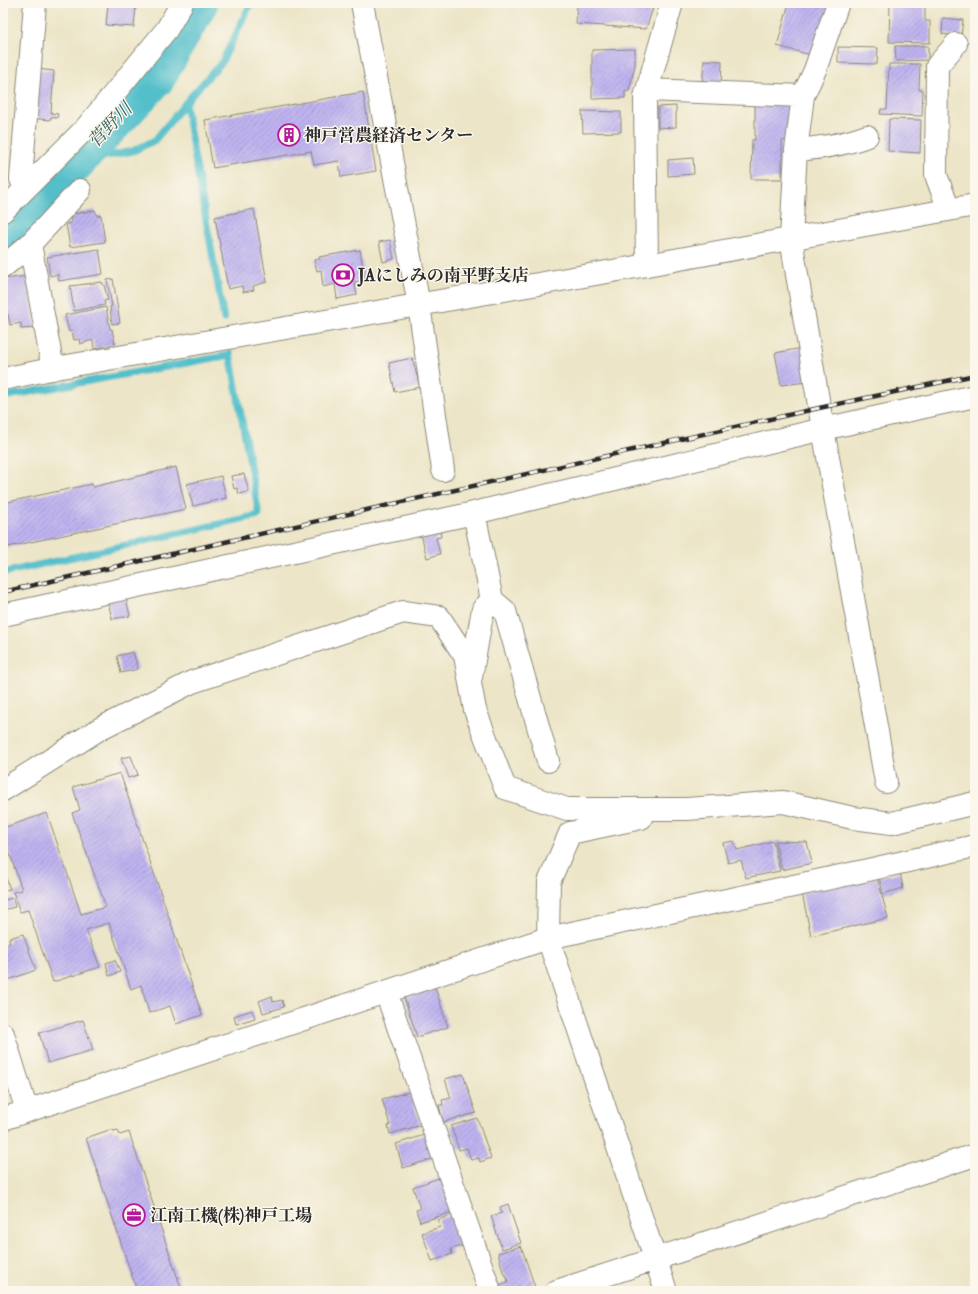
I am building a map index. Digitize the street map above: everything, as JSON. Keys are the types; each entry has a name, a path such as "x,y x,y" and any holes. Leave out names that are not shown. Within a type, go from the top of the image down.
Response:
{"street":[{"path":"25,189 21,179 34,3"},
{"path":"3,211 85,129 167,29 182,3"},
{"path":"362,3 418,305 443,470"},
{"path":"647,265 645,97 672,3"},
{"path":"838,3 815,70 803,96 796,150 791,239 823,429 886,782"},
{"path":"949,210 936,176 938,66 956,44"},
{"path":"647,90 803,96"},
{"path":"796,150 822,148 847,143 867,136"},
{"path":"3,267 30,244 80,190"},
{"path":"3,379 647,265 975,205"},
{"path":"30,244 53,369"},
{"path":"3,615 474,513 823,429 975,396"},
{"path":"474,513 492,600 505,611 548,761"},
{"path":"470,682 483,610 492,600"},
{"path":"3,790 101,728 192,682 403,612 439,616 465,656 476,710 504,788 567,809 687,809 783,802 853,818 892,823 975,803"},
{"path":"666,1291 548,938 549,882 570,833 687,809"},
{"path":"3,1120 548,938 851,874 975,846"},
{"path":"386,992 490,1291"},
{"path":"3,1034 28,1111"},
{"path":"557,1291 975,1155"}],"building":[{"path":"577,3 650,3 650,5 654,5 646,29 576,24"},
{"path":"789,3 830,3 815,56 777,46"},
{"path":"890,3 925,3 925,21 930,21 930,43 889,42"},
{"path":"108,4 136,6 134,27 106,25"},
{"path":"943,18 963,20 961,36 942,34"},
{"path":"895,46 928,46 928,60 896,61"},
{"path":"838,47 878,48 877,64 838,63"},
{"path":"635,49 635,65 629,91 625,92 625,98 592,99 592,50"},
{"path":"704,60 722,61 721,90 702,89"},
{"path":"889,64 920,64 919,90 923,90 922,116 880,114 881,109 887,109"},
{"path":"36,69 54,71 51,113 58,114 57,118 51,117 50,120 30,118"},
{"name":"神戸営農経済センター","path":"363,92 376,171 341,177 339,161 314,165 311,151 213,168 205,120"},
{"path":"755,99 791,100 791,139 782,141 782,179 751,179 752,140 755,140"},
{"path":"676,106 676,127 658,128 658,107"},
{"path":"582,111 621,112 621,132 583,133"},
{"path":"889,119 921,120 920,153 888,151"},
{"path":"693,158 694,174 668,176 668,160"},
{"path":"254,209 267,282 253,286 254,290 243,292 242,286 228,289 215,217"},
{"path":"95,210 97,216 101,215 105,242 70,247 66,224 71,223 70,218 73,217 73,214"},
{"path":"390,240 394,259 383,262 379,242"},
{"path":"99,249 103,274 59,281 58,274 50,276 47,257"},
{"name":"JAにしみの南平野支店","path":"360,250 365,280 354,282 357,295 337,299 335,284 323,287 321,270 317,271 314,260 320,259 319,257"},
{"path":"28,276 35,328 21,329 21,323 10,325 8,314 3,314 3,300 7,299 3,279"},
{"path":"113,279 120,323 112,324 110,307 112,306 107,280"},
{"path":"102,282 108,300 104,301 105,305 74,311 70,286"},
{"path":"106,307 110,329 112,329 115,344 94,349 93,340 80,344 79,339 74,340 72,331 69,332 65,315"},
{"path":"802,348 808,382 781,385 775,353"},
{"path":"412,358 420,387 395,392 389,363"},
{"path":"176,467 186,509 3,548 3,503 92,484 93,487"},
{"path":"244,474 249,492 239,494 237,488 234,489 231,476"},
{"path":"221,476 226,498 193,506 187,484"},
{"path":"440,529 441,537 436,538 440,554 427,558 421,534"},
{"path":"126,598 130,616 112,619 108,602"},
{"path":"133,652 138,669 121,673 117,656"},
{"path":"131,756 138,775 128,778 121,758"},
{"path":"120,773 202,1015 176,1024 170,1006 149,1013 141,985 131,989 109,923 86,930 100,967 53,982 28,910 20,912 13,892 22,890 3,833 3,828 47,813 81,914 106,907 72,813 80,810 73,787"},
{"path":"734,841 737,850 773,841 780,871 746,878 741,860 728,863 723,843"},
{"path":"775,841 807,842 812,863 782,870"},
{"path":"3,870 10,889 3,891"},
{"path":"900,872 903,888 883,894 879,877"},
{"path":"877,877 888,918 811,936 802,893"},
{"path":"3,897 4,900 13,898 15,907 3,910"},
{"path":"23,934 36,970 8,980 3,964 3,945 10,943 9,938"},
{"path":"115,960 120,972 109,976 106,963"},
{"path":"435,987 448,1027 417,1037 404,997"},
{"path":"272,996 273,1002 282,1000 284,1007 263,1013 259,1001"},
{"path":"252,1010 255,1018 236,1024 234,1016"},
{"path":"83,1020 93,1050 48,1063 39,1033"},
{"path":"463,1074 476,1113 443,1122 439,1105 443,1105 442,1100 451,1098 445,1079"},
{"path":"409,1092 421,1125 390,1134 388,1126 390,1125 382,1099"},
{"path":"477,1118 491,1158 480,1162 479,1158 471,1160 467,1148 459,1150 451,1126"},
{"name":"江南工機(株)神戸工場","path":"112,1129 113,1131 118,1130 120,1135 129,1132 182,1291 137,1291 86,1138"},
{"path":"427,1134 435,1158 403,1168 396,1144"},
{"path":"442,1177 453,1209 450,1210 450,1213 420,1222 416,1210 420,1209 413,1187"},
{"path":"508,1204 521,1243 502,1249 491,1216 502,1213 500,1207"},
{"path":"454,1214 466,1245 451,1249 452,1254 432,1261 422,1233 440,1227 438,1220"},
{"path":"521,1246 536,1290 499,1291 497,1286 508,1282 506,1275 504,1275 498,1253"}],"waterway":[{"name":"菅野川","path":"3,233 57,181 156,77 198,3"},
{"path":"82,155 97,158 133,151 155,140 192,95 222,62 251,3"},
{"path":"185,104 224,319"},
{"path":"3,573 259,515 230,353"},
{"path":"3,397 230,355"}],"railway":[{"path":"3,592 819,408 975,375"}],"place":[{"name":"神戸営農経済センター","path":"289,135"},
{"name":"JAにしみの南平野支店","path":"343,275"},
{"name":"江南工機(株)神戸工場","path":"134,1215"}]}
